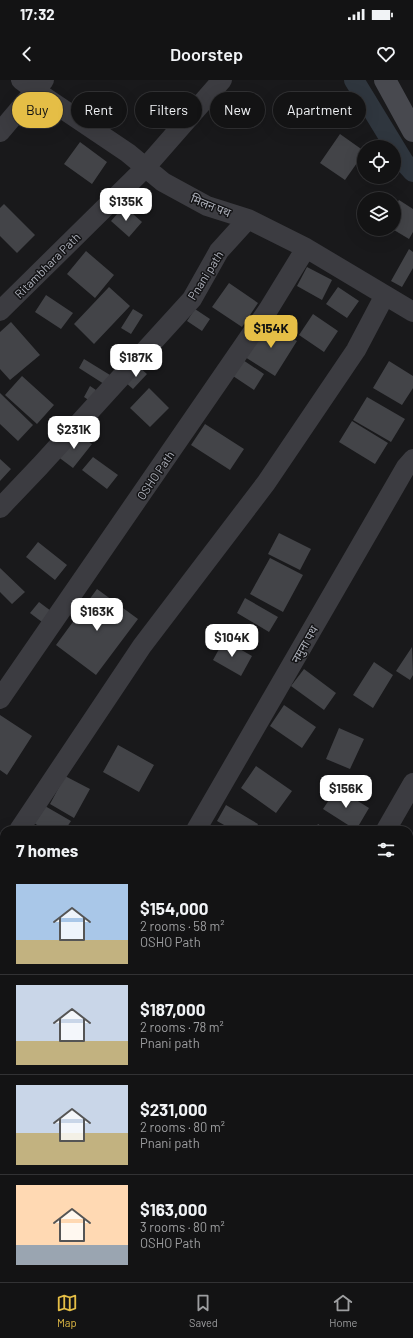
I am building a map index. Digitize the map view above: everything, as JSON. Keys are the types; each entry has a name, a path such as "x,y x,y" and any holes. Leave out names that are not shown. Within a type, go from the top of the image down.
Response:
{"street":[{"name":"Ritambhara Path","path":"0,311 145,168 222,80"},
{"path":"385,80 413,131"},
{"name":"मिलन पथ","path":"34,84 128,153 163,182 207,206 248,219 306,248 413,312"},
{"path":"0,132 34,84"},
{"name":"Pnani path","path":"0,508 192,299 219,251 248,219"},
{"name":"OSHO Path","path":"0,699 259,323 306,248"},
{"path":"22,826 142,646 266,483 356,350 385,295"},
{"name":"नमुना पथ","path":"198,826 406,467 413,459"},
{"path":"388,826 413,783"}],"building":[{"path":"340,134 357,146 357,163 345,180 320,163"},
{"path":"80,142 107,162 92,184 64,164"},
{"path":"401,201 413,209 413,232 409,239 401,234"},
{"path":"4,204 35,235 17,253 0,236 0,208"},
{"path":"124,206 142,222 129,237 111,221"},
{"path":"409,249 413,252 413,268 402,287 391,281"},
{"path":"86,251 114,275 95,298 67,274"},
{"path":"307,267 332,280 322,300 297,286"},
{"path":"229,283 258,303 242,327 212,307"},
{"path":"109,287 130,306 94,344 74,324"},
{"path":"338,287 359,301 347,318 326,304"},
{"path":"46,295 73,313 61,329 35,312"},
{"path":"133,309 143,315 131,334 121,328"},
{"path":"195,309 210,319 202,331 187,321"},
{"path":"313,314 338,331 324,352 299,335"},
{"path":"11,322 40,355 10,380 0,369 0,332"},
{"path":"266,322 297,341 275,376 245,357"},
{"path":"156,351 161,354 159,358 154,355"},
{"path":"240,358 264,374 254,390 230,374"},
{"path":"84,359 110,375 104,384 79,368"},
{"path":"389,361 413,376 413,388 402,405 373,388"},
{"path":"139,367 147,374 133,389 125,382"},
{"path":"22,376 54,405 37,424 5,395"},
{"path":"90,386 96,390 90,401 84,397"},
{"path":"149,388 169,408 150,427 130,408"},
{"path":"0,393 33,425 18,441 0,424"},
{"path":"367,397 405,419 391,442 353,420"},
{"path":"352,421 388,443 375,464 339,442"},
{"path":"205,424 244,449 230,470 191,445"},
{"path":"75,432 92,444 73,468 57,456"},
{"path":"93,457 118,475 107,489 82,470"},
{"path":"0,459 11,469 0,481"},
{"path":"279,533 311,549 300,570 268,554"},
{"path":"38,542 67,565 55,580 26,557"},
{"path":"270,558 303,575 283,612 250,594"},
{"path":"0,568 25,592 12,604 0,592"},
{"path":"97,589 138,619 96,675 56,645"},
{"path":"245,598 278,617 269,632 237,613"},
{"path":"39,602 51,611 42,622 30,613"},
{"path":"224,640 252,656 241,676 213,660"},
{"path":"412,647 413,675 410,680 396,671"},
{"path":"374,662 393,675 373,708 353,695"},
{"path":"304,669 336,693 324,710 291,686"},
{"path":"284,705 316,727 302,748 270,726"},
{"path":"0,715 32,736 7,775 0,770"},
{"path":"339,728 364,739 350,769 326,759"},
{"path":"118,745 154,765 139,792 103,772"},
{"path":"256,766 292,791 276,813 241,788"},
{"path":"65,776 90,789 74,818 50,804"},
{"path":"337,788 369,808 358,826 350,826 323,809"},
{"path":"226,805 258,824 257,826 226,826 217,821"},
{"path":"45,806 71,821 68,826 39,826 34,823"}],"waterway":[{"path":"354,80 404,162 413,172"}]}
